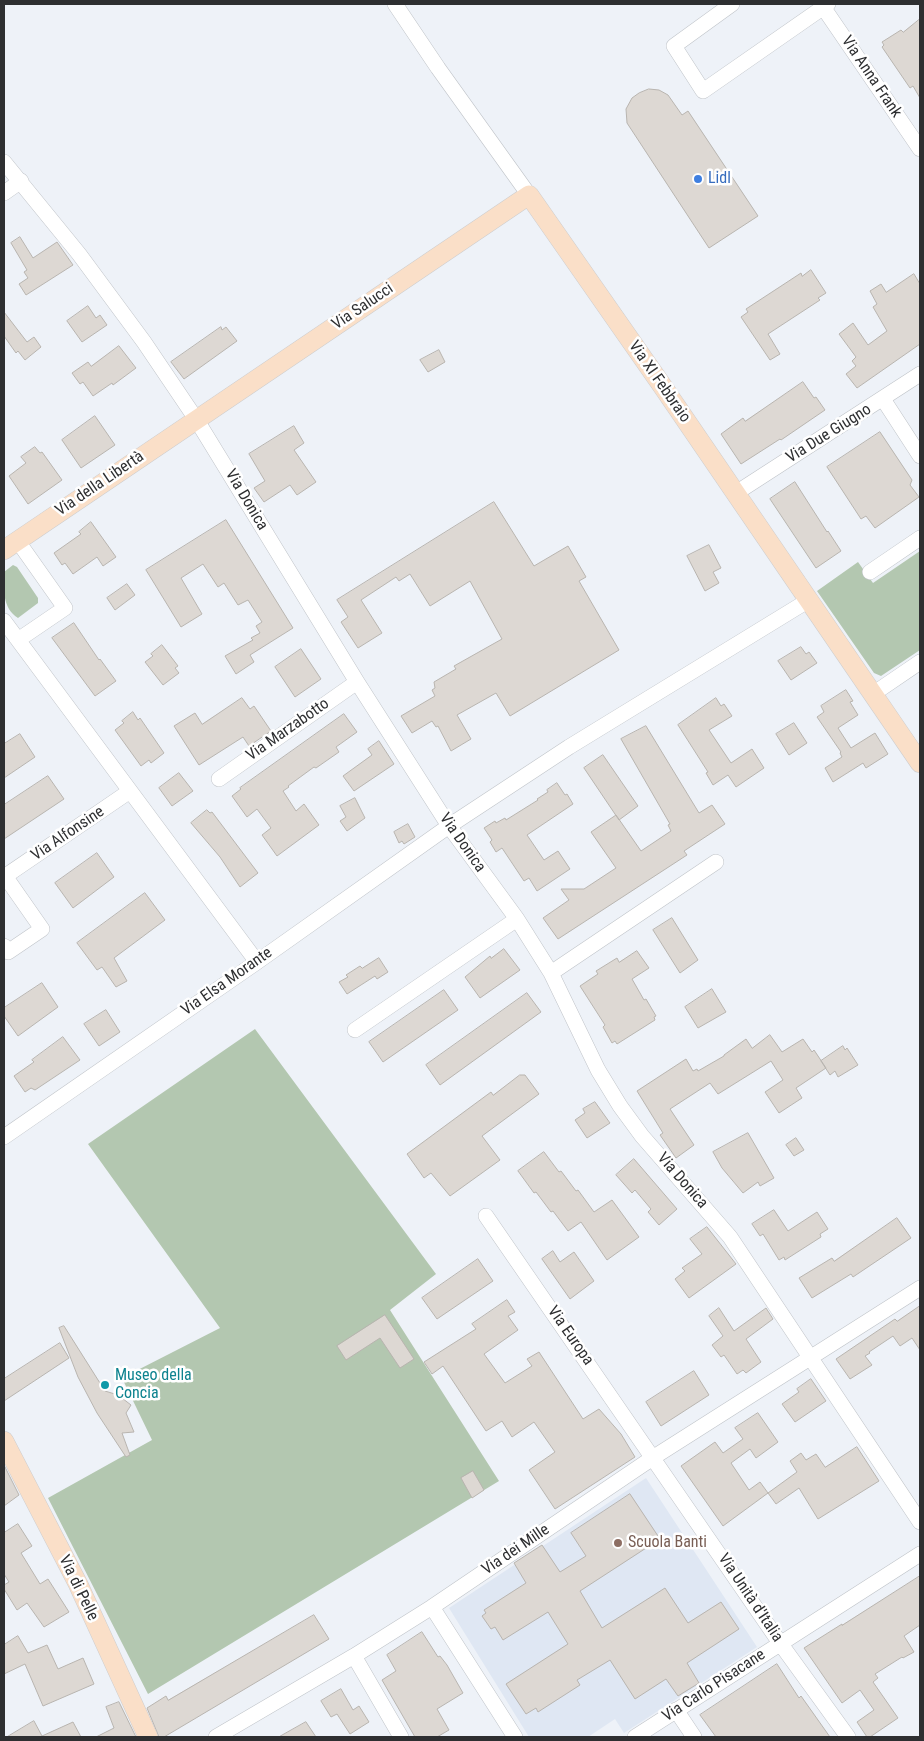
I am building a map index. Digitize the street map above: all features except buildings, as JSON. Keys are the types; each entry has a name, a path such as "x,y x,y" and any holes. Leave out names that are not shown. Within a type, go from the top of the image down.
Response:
{"main road":[{"name":"Via Salucci","path":"196,419 529,195"},
{"name":"Via XI Febbraio","path":"529,195 736,493 920,763"},
{"name":"Via della Libertà","path":"11,545 196,419"},
{"name":"Via di Pelle","path":"5,1448 78,1584 148,1737"}],"street":[{"name":"Via XI Febbraio","path":"394,4 529,195"},
{"path":"732,4 674,46 703,91 826,5"},
{"name":"Via Anna Frank","path":"826,5 839,31 920,149"},
{"name":"Via Donica","path":"4,162 79,254 138,334 196,419 357,682 449,826 517,919 551,973 598,1070 620,1106 642,1136 730,1237 812,1357 920,1522"},
{"path":"4,193 21,181"},
{"name":"Via Due Giugno","path":"736,493 920,374"},
{"path":"883,399 920,456"},
{"path":"870,572 920,538"},
{"path":"11,545 65,608 18,640"},
{"name":"Via Elsa Morante","path":"4,1137 449,826 569,747 809,600"},
{"path":"4,621 257,962"},
{"path":"873,694 920,662"},
{"name":"Via Marzabotto","path":"219,779 357,682"},
{"name":"Via Alfonsine","path":"4,946 8,952 42,929 4,877 130,791"},
{"path":"551,973 716,862"},
{"path":"355,1030 517,919"},
{"name":"Via Europa","path":"486,1216 654,1457"},
{"name":"Via dei Mille","path":"216,1737 354,1656 432,1607 654,1457 920,1288"},
{"name":"Via Unità d'Italia","path":"654,1457 780,1643 848,1737"},
{"name":"Via Carlo Pisacane","path":"635,1737 920,1554"},
{"path":"432,1607 515,1737"},
{"path":"354,1656 401,1737"},
{"path":"676,1710 694,1737"}],"shaded area":[{"name":"Scuola Banti","path":"646,1478 757,1647 624,1733 615,1719 588,1737 529,1737 449,1608"}],"green space":[{"path":"920,551 920,650 881,676 874,673 817,591 858,562 873,583"},
{"path":"13,565 17,567 38,598 38,603 18,618 9,609 4,591 4,572"},
{"path":"255,1029 436,1274 390,1310 499,1481 148,1694 48,1498 152,1440 122,1378 220,1328 88,1144"}],"place":[{"name":"Lidl","path":"698,179"},
{"name":"Museo della Concia","path":"105,1385"},
{"name":"Scuola Banti","path":"618,1543"}]}
